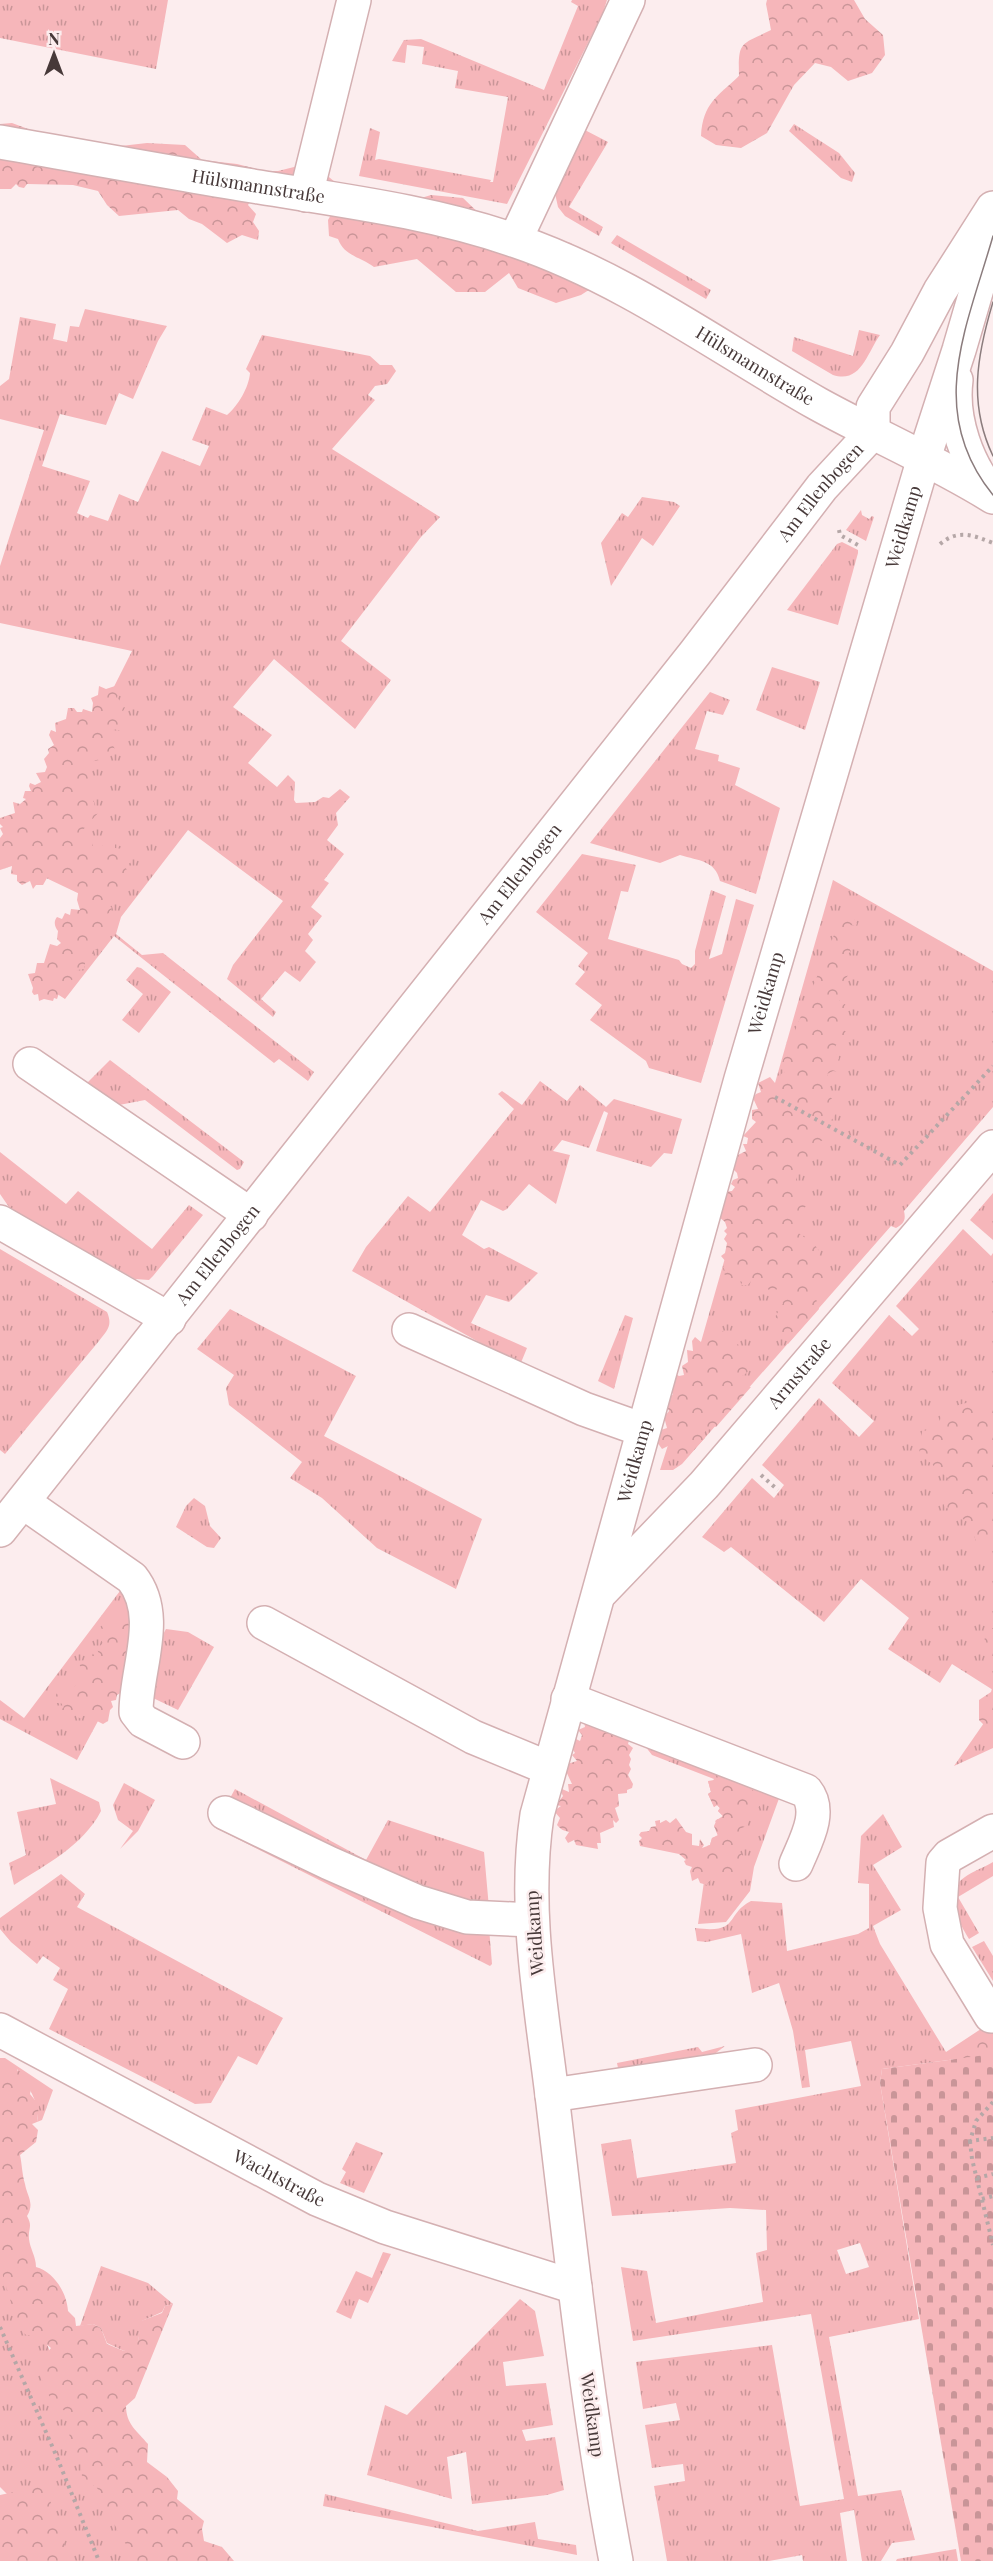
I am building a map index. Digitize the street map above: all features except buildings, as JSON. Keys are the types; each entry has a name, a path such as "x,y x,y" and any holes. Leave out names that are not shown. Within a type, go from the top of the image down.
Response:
{"street":[{"path":"306,195 354,0"},
{"path":"515,240 628,0"},
{"name":"Hülsmannstraße","path":"0,142 382,207 515,240 563,258 626,290 819,405 993,496"},
{"path":"873,432 873,407 907,353 940,291 993,208"},
{"name":"Weidkamp","path":"616,2561 602,2480 575,2287 532,1920 532,1850 537,1815 548,1768 599,1594 741,1078 924,458 960,351 993,234"},
{"name":"Weidkamp","path":"960,351 955,388 960,427 974,467 993,496"},
{"name":"Weidkamp","path":"873,432 904,431 939,398 948,386"},
{"name":"Am Ellenbogen","path":"0,1530 702,644 822,487 873,432"},
{"path":"30,1064 251,1215"},
{"name":"Armstraße","path":"599,1594 704,1485 993,1147"},
{"name":"Am Ellenbogen","path":"0,1222 169,1319"},
{"path":"409,1330 584,1409 643,1430"},
{"path":"23,1502 132,1578 138,1585 144,1599 146,1622 136,1712 143,1721 183,1742"},
{"path":"264,1623 473,1737 548,1768"},
{"path":"568,1699 806,1791 812,1798 814,1809 796,1864"},
{"path":"225,1813 337,1867 418,1902 467,1917 532,1920"},
{"path":"991,2016 947,1944 940,1908 943,1863 949,1856 993,1831"},
{"name":"Wachtstraße","path":"0,2030 317,2199 385,2227 575,2287"},
{"path":"552,2095 755,2065"}],"path":[{"path":"840,528 840,535 865,548 869,546 875,528 934,553 951,535 970,534 993,543"},
{"path":"741,1078 900,1165 993,1066"},
{"path":"993,2102 976,2121 970,2141 972,2159 993,2245"},
{"path":"970,2141 993,2138"},
{"path":"977,2178 993,2174"},
{"path":"982,2199 993,2196"},
{"path":"987,2219 993,2218"},
{"path":"0,2327 68,2483 99,2561"}],"green space":[{"path":"0,0 168,0 156,69 0,38"},
{"path":"572,0 607,0 603,13 507,204 359,176 370,128 380,132 375,160 493,182 508,97 455,88 458,71 422,64 424,47 407,45 405,63 392,61 404,40 421,39 544,90 578,6 571,2"},
{"path":"767,0 854,0 865,19 883,35 885,55 872,73 848,81 831,67 815,63 794,85 767,133 741,148 716,145 701,136 705,116 712,102 739,76 739,56 743,45 771,30"},
{"path":"12,123 44,135 112,147 147,143 185,145 202,160 237,164 265,171 278,171 306,164 316,166 336,183 418,199 431,195 463,198 488,222 523,219 550,238 571,243 592,265 595,286 581,295 556,303 518,288 509,273 485,292 456,292 417,259 374,267 349,253 338,239 329,236 328,220 332,213 250,201 248,205 256,214 253,222 259,231 258,240 242,235 227,243 178,210 119,216 107,205 98,191 73,185 27,184 24,188 16,184 11,189 0,189 0,124"},
{"path":"794,124 839,153 855,173 852,182 841,178 789,131"},
{"path":"581,128 608,142 569,207 603,227 599,236 565,216 558,207 554,189"},
{"path":"617,235 711,290 706,299 611,243"},
{"path":"85,309 167,326 158,341 133,399 119,393 106,425 60,414 42,466 90,481 77,513 88,518 90,515 108,521 119,494 138,502 162,451 200,466 209,446 192,440 206,407 227,415 235,407 248,384 250,373 246,369 262,335 370,356 380,365 392,365 396,371 387,384 375,386 368,395 375,400 332,449 440,517 421,537 341,641 391,680 355,729 274,659 233,707 272,735 248,763 277,787 288,775 295,782 294,800 296,803 315,802 323,797 329,798 340,789 350,797 336,813 338,825 327,840 344,854 324,880 329,883 311,907 322,916 308,934 313,940 305,951 316,962 300,982 285,971 261,999 276,1012 273,1017 227,979 233,965 283,901 188,830 121,917 116,934 142,955 163,953 314,1072 308,1081 279,1059 274,1063 114,936 65,999 51,990 105,906 23,867 132,651 0,623 0,566 44,430 0,419 0,386 9,379 20,317 56,324 53,339 67,342 70,326 79,327"},
{"path":"859,330 880,335 862,365 850,375 843,377 833,375 792,351 794,337 853,356"},
{"path":"642,497 674,502 680,506 653,546 642,538 611,586 601,543 622,513 628,517"},
{"path":"861,510 862,515 869,519 874,517 866,541 846,530"},
{"path":"842,542 858,550 858,553 838,625 787,610 837,544"},
{"path":"772,667 820,682 805,730 756,710"},
{"path":"99,686 106,689 115,686 122,691 117,697 125,708 123,711 129,717 128,722 124,724 126,728 122,731 113,729 116,742 111,742 115,749 106,757 99,753 99,760 89,762 93,768 87,776 91,778 86,784 89,788 85,794 94,802 95,807 92,809 98,813 81,832 85,834 82,836 85,841 91,836 93,847 100,849 105,843 115,844 115,848 124,849 123,855 132,858 132,862 124,866 132,876 131,888 127,890 123,887 115,901 111,902 106,898 106,902 112,908 105,916 109,928 103,933 103,942 99,942 98,950 94,949 93,959 86,958 84,969 77,970 76,978 69,981 72,985 70,989 60,990 57,999 54,998 53,1001 44,999 39,1001 38,994 34,995 32,992 33,988 28,974 35,973 37,963 44,963 50,944 57,946 61,943 57,939 58,931 55,921 57,917 62,919 65,913 70,915 71,909 80,910 77,900 79,887 70,885 68,876 64,875 62,880 57,874 47,878 43,885 36,885 33,889 30,881 22,885 17,881 17,875 11,874 12,866 0,870 0,838 3,834 0,828 3,827 0,824 0,818 15,813 13,802 20,804 26,799 23,798 25,791 31,791 30,783 35,785 41,782 36,773 45,772 47,767 44,759 49,753 48,749 54,745 49,735 51,730 56,732 55,723 66,719 68,708 74,708 77,712 82,712 83,709 92,712 91,698 98,695"},
{"path":"710,692 730,700 723,715 707,711 695,749 719,755 718,761 740,768 735,785 780,808 756,894 720,881 714,869 700,860 680,855 660,863 590,843"},
{"path":"582,854 636,865 628,892 621,891 608,939 679,960 691,968 695,964 695,951 711,890 726,896 709,959 722,954 736,899 754,905 701,1083 649,1068 646,1061 590,1020 602,1005 575,984 585,972 578,966 588,953 536,912"},
{"path":"833,880 993,971 993,1107 904,1211 903,1223 896,1228 891,1226 682,1464 673,1470 660,1470 701,1342"},
{"path":"847,903 854,911 853,917 857,924 851,925 851,930 845,934 851,941 848,944 851,952 846,954 853,961 846,970 850,973 841,984 847,992 839,1001 841,1005 845,1004 849,1014 844,1016 848,1022 844,1025 844,1030 851,1042 836,1045 834,1050 839,1058 837,1063 841,1072 833,1071 827,1074 829,1079 824,1080 828,1085 825,1091 833,1100 829,1106 836,1113 832,1120 826,1116 818,1120 818,1124 823,1126 827,1135 825,1140 809,1144 809,1162 805,1171 798,1173 796,1180 798,1191 807,1197 804,1209 805,1218 797,1232 815,1245 819,1251 819,1259 830,1276 828,1284 814,1292 819,1309 788,1344 787,1340 783,1339 786,1334 777,1332 776,1328 781,1321 775,1317 778,1312 775,1308 783,1304 778,1294 779,1288 772,1292 765,1287 762,1290 760,1284 752,1280 748,1285 741,1285 742,1282 738,1280 727,1283 725,1280 727,1278 723,1267 727,1263 721,1256 725,1253 727,1243 724,1239 727,1234 724,1231 727,1228 725,1222 719,1217 724,1192 732,1191 735,1187 731,1184 738,1178 733,1169 738,1155 746,1151 743,1144 747,1144 748,1138 743,1136 756,1122 752,1119 752,1110 758,1109 753,1098 761,1092 758,1083 770,1077 775,1083 779,1083 781,1074 785,1072 781,1065"},
{"path":"137,967 171,992 139,1033 122,1020 143,994 126,980"},
{"path":"110,1060 244,1162 240,1169 237,1170 145,1100 119,1105 87,1083"},
{"path":"540,1081 567,1101 580,1085 606,1107 614,1099 682,1119 672,1154 664,1153 651,1167 596,1151 608,1113 604,1111 589,1148 562,1140 553,1151 570,1155 556,1204 529,1184 503,1211 481,1200 462,1235 484,1249 489,1247 538,1273 509,1302 486,1295 471,1323 527,1348 520,1365 352,1271 366,1247 408,1196 430,1212 514,1109 498,1094 502,1091 522,1105"},
{"path":"0,1152 66,1204 78,1191 152,1249 189,1205 203,1215 149,1280 135,1279 11,1210 0,1194"},
{"path":"993,1193 993,1240 970,1220"},
{"path":"963,1229 991,1256 993,1253 993,1690 952,1664 940,1683 888,1649 909,1618 861,1579 824,1622 731,1547 724,1552 702,1537 752,1478 774,1498 784,1485 762,1465 819,1398 859,1437 874,1421 832,1383 889,1315 912,1336 919,1329 896,1306"},
{"path":"0,1249 107,1312 109,1321 108,1328 99,1341 5,1454 0,1450"},
{"path":"230,1309 356,1376 324,1436 482,1519 456,1589 377,1548 322,1498 290,1478 302,1462 229,1405 226,1388 234,1375 197,1349"},
{"path":"625,1315 633,1318 614,1389 598,1381"},
{"path":"721,1331 727,1333 727,1344 738,1344 740,1350 744,1351 741,1357 747,1361 745,1364 749,1371 741,1377 746,1382 746,1386 751,1387 716,1427 711,1425 704,1433 705,1438 686,1458 681,1459 679,1455 676,1457 673,1454 668,1446 662,1449 657,1442 661,1430 667,1428 664,1417 669,1411 665,1403 673,1394 670,1391 674,1373 679,1376 684,1375 682,1366 688,1362 687,1350 693,1351 692,1341 695,1337 701,1342 706,1340 708,1332 714,1333 715,1336 720,1335"},
{"path":"993,1398 993,1542 976,1541 969,1523 944,1506 949,1479 919,1453 922,1432 939,1425 941,1415 962,1404 973,1402 985,1404"},
{"path":"194,1498 205,1506 210,1526 221,1538 214,1548 207,1547 176,1527 186,1506"},
{"path":"123,1587 130,1599 132,1658 77,1760 0,1719 0,1700 24,1718"},
{"path":"120,1614 132,1620 128,1654 125,1657 129,1661 123,1688 120,1687 122,1692 117,1695 116,1700 111,1701 113,1707 110,1710 108,1721 103,1724 93,1719 91,1714 82,1716 81,1719 75,1715 73,1719 67,1714 64,1716 60,1710 64,1707 61,1703 55,1703 54,1699 57,1693 60,1693 61,1685 66,1685 66,1680 73,1687 78,1684 74,1682 75,1677 71,1674 82,1669 79,1664 81,1661 91,1659 91,1652 94,1655 99,1654 97,1649 103,1643 98,1636 103,1630 100,1627 105,1623 110,1626 112,1623 110,1620 118,1618"},
{"path":"988,1628 993,1628 993,1668 988,1665 989,1658 980,1653 983,1645 980,1641 990,1636"},
{"path":"166,1629 188,1632 214,1647 178,1710 153,1698 155,1649"},
{"path":"993,1685 993,1734 979,1720 979,1700 991,1692"},
{"path":"993,1710 993,1748 954,1766"},
{"path":"584,1721 630,1737 628,1744 633,1748 629,1755 631,1769 628,1775 633,1784 632,1788 627,1790 627,1793 618,1794 619,1806 615,1808 619,1820 616,1823 613,1820 614,1827 600,1833 601,1843 597,1843 598,1849 576,1845 574,1840 568,1843 565,1838 569,1832 557,1825 560,1818 554,1811 561,1806 556,1805 563,1796 562,1789 569,1792 568,1784 572,1784 565,1769 567,1764 577,1761 572,1755 575,1753 572,1748 576,1739 580,1741 582,1735 578,1730 585,1727"},
{"path":"645,1746 781,1793 754,1867 750,1891 726,1922 698,1924 707,1846 710,1845 712,1838 718,1836 714,1826 717,1819 721,1820 723,1816 718,1811 720,1808 717,1805 714,1807 708,1794 711,1792 708,1781 712,1782 714,1779 652,1755"},
{"path":"714,1775 727,1775 730,1780 738,1780 740,1783 751,1785 751,1789 756,1793 755,1798 761,1804 755,1811 751,1809 748,1825 740,1829 742,1836 733,1842 741,1848 740,1853 745,1858 745,1863 741,1865 743,1869 737,1876 736,1872 727,1879 724,1877 722,1881 712,1878 707,1885 700,1883 698,1878 692,1881 690,1871 692,1867 686,1865 684,1861 686,1860 679,1854 640,1846 639,1841 642,1838 639,1835 656,1826 655,1821 660,1820 660,1823 666,1820 670,1823 676,1818 686,1832 692,1834 692,1845 699,1846 700,1839 704,1845 702,1848 710,1845 712,1838 718,1835 714,1826 717,1824 715,1821 723,1816 718,1811 720,1808 717,1805 714,1807 708,1794 711,1792 708,1781 714,1780"},
{"path":"50,1778 99,1802 101,1811 74,1845 14,1885 9,1863 26,1855 17,1812 56,1804"},
{"path":"124,1783 155,1800 138,1831 120,1849 133,1831 118,1820 113,1805"},
{"path":"235,1789 366,1860 388,1820 484,1852 489,1908 378,1874 229,1800"},
{"path":"883,1814 902,1847 873,1865 901,1910 873,1926 880,1944 946,2052 993,2021 993,2054 882,2069 880,2083 919,2319 829,2337 858,2496 901,2490 915,2540 892,2543 881,2561 862,2561 854,2510 840,2513 847,2561 803,2561 802,2555 769,2561 667,2561 654,2486 685,2481 683,2464 652,2468 645,2425 680,2420 676,2403 643,2409 636,2362 772,2345 800,2506 844,2499 811,2314 633,2341 621,2267 647,2271 656,2323 763,2302 756,2253 767,2250 766,2210 730,2208 612,2216 601,2144 631,2139 637,2178 736,2163 731,2133 738,2130 735,2110 861,2086 851,2041 805,2050 810,2087 802,2088 793,2031 779,1983 752,1993 741,1934 707,1942 697,1941 695,1928 710,1929 726,1926 743,1906 751,1901 782,1903 787,1951 858,1934 869,1928 869,1884 858,1883 861,1836","holes":["860,2243 869,2267 846,2274 837,2250"]},
{"path":"219,1818 489,1928 492,1964 490,1966 214,1827"},
{"path":"993,1862 993,1876 958,1897 979,1933 969,1939 955,1910 953,1895 955,1887 967,1876"},
{"path":"61,1874 85,1894 77,1907 283,2018 257,2065 238,2056 211,2103 195,2104 49,2029 68,1989 53,1980 60,1968 43,1956 37,1964 11,1942 0,1929 0,1918"},
{"path":"984,1941 993,1956 993,1981 972,1947"},
{"path":"982,2029 984,2033 991,2032 993,2036 993,2060 954,2061 951,2054 957,2052 959,2045 966,2046 973,2038 978,2039"},
{"path":"725,2046 700,2065 620,2078 617,2063 698,2047 702,2052"},
{"path":"993,2054 993,2561 961,2561 880,2083 882,2069"},
{"path":"0,2058 5,2058 53,2090 42,2120 37,2122 35,2101 17,2069 13,2261 62,2381 189,2561 46,2561 17,2504 0,2487"},
{"path":"8,2069 19,2071 32,2083 30,2094 39,2105 37,2122 32,2124 38,2130 36,2142 20,2155 30,2203 27,2216 30,2225 29,2239 36,2267 54,2278 65,2297 68,2311 75,2318 76,2326 93,2324 101,2328 107,2344 124,2351 131,2342 138,2341 141,2321 162,2313 165,2306 173,2304 135,2398 126,2406 126,2412 133,2427 148,2444 147,2462 167,2477 178,2491 177,2499 204,2521 202,2529 204,2541 222,2547 234,2561 128,2561 128,2548 109,2515 102,2495 97,2488 82,2477 81,2460 68,2441 72,2425 68,2414 50,2398 40,2375 39,2363 51,2348 36,2335 26,2335 18,2326 0,2266 0,2074"},
{"path":"356,2142 383,2153 364,2193 340,2183 346,2172 342,2169"},
{"path":"383,2252 391,2254 368,2303 359,2299 351,2319 336,2312 356,2271 372,2278"},
{"path":"101,2266 148,2283 173,2304 165,2306 162,2312 142,2321 138,2341 124,2351 107,2343 101,2328 93,2324 80,2326"},
{"path":"520,2299 535,2311 544,2356 503,2362 506,2386 546,2383 553,2425 522,2430 526,2441 555,2437 564,2490 547,2495 472,2504 466,2452 447,2457 452,2499 367,2475 385,2405 407,2415"},
{"path":"47,2485 54,2517 63,2538 67,2561 0,2561 0,2495"},
{"path":"325,2494 478,2531 535,2522 538,2539 576,2545 577,2555 323,2506"},
{"path":"956,2549 958,2561 896,2561 897,2559"}],"tram line":[{"path":"993,236 964,336 958,368 956,400 961,432 972,463 993,495"},
{"path":"993,302 979,360 978,379 980,417 993,456"}]}
